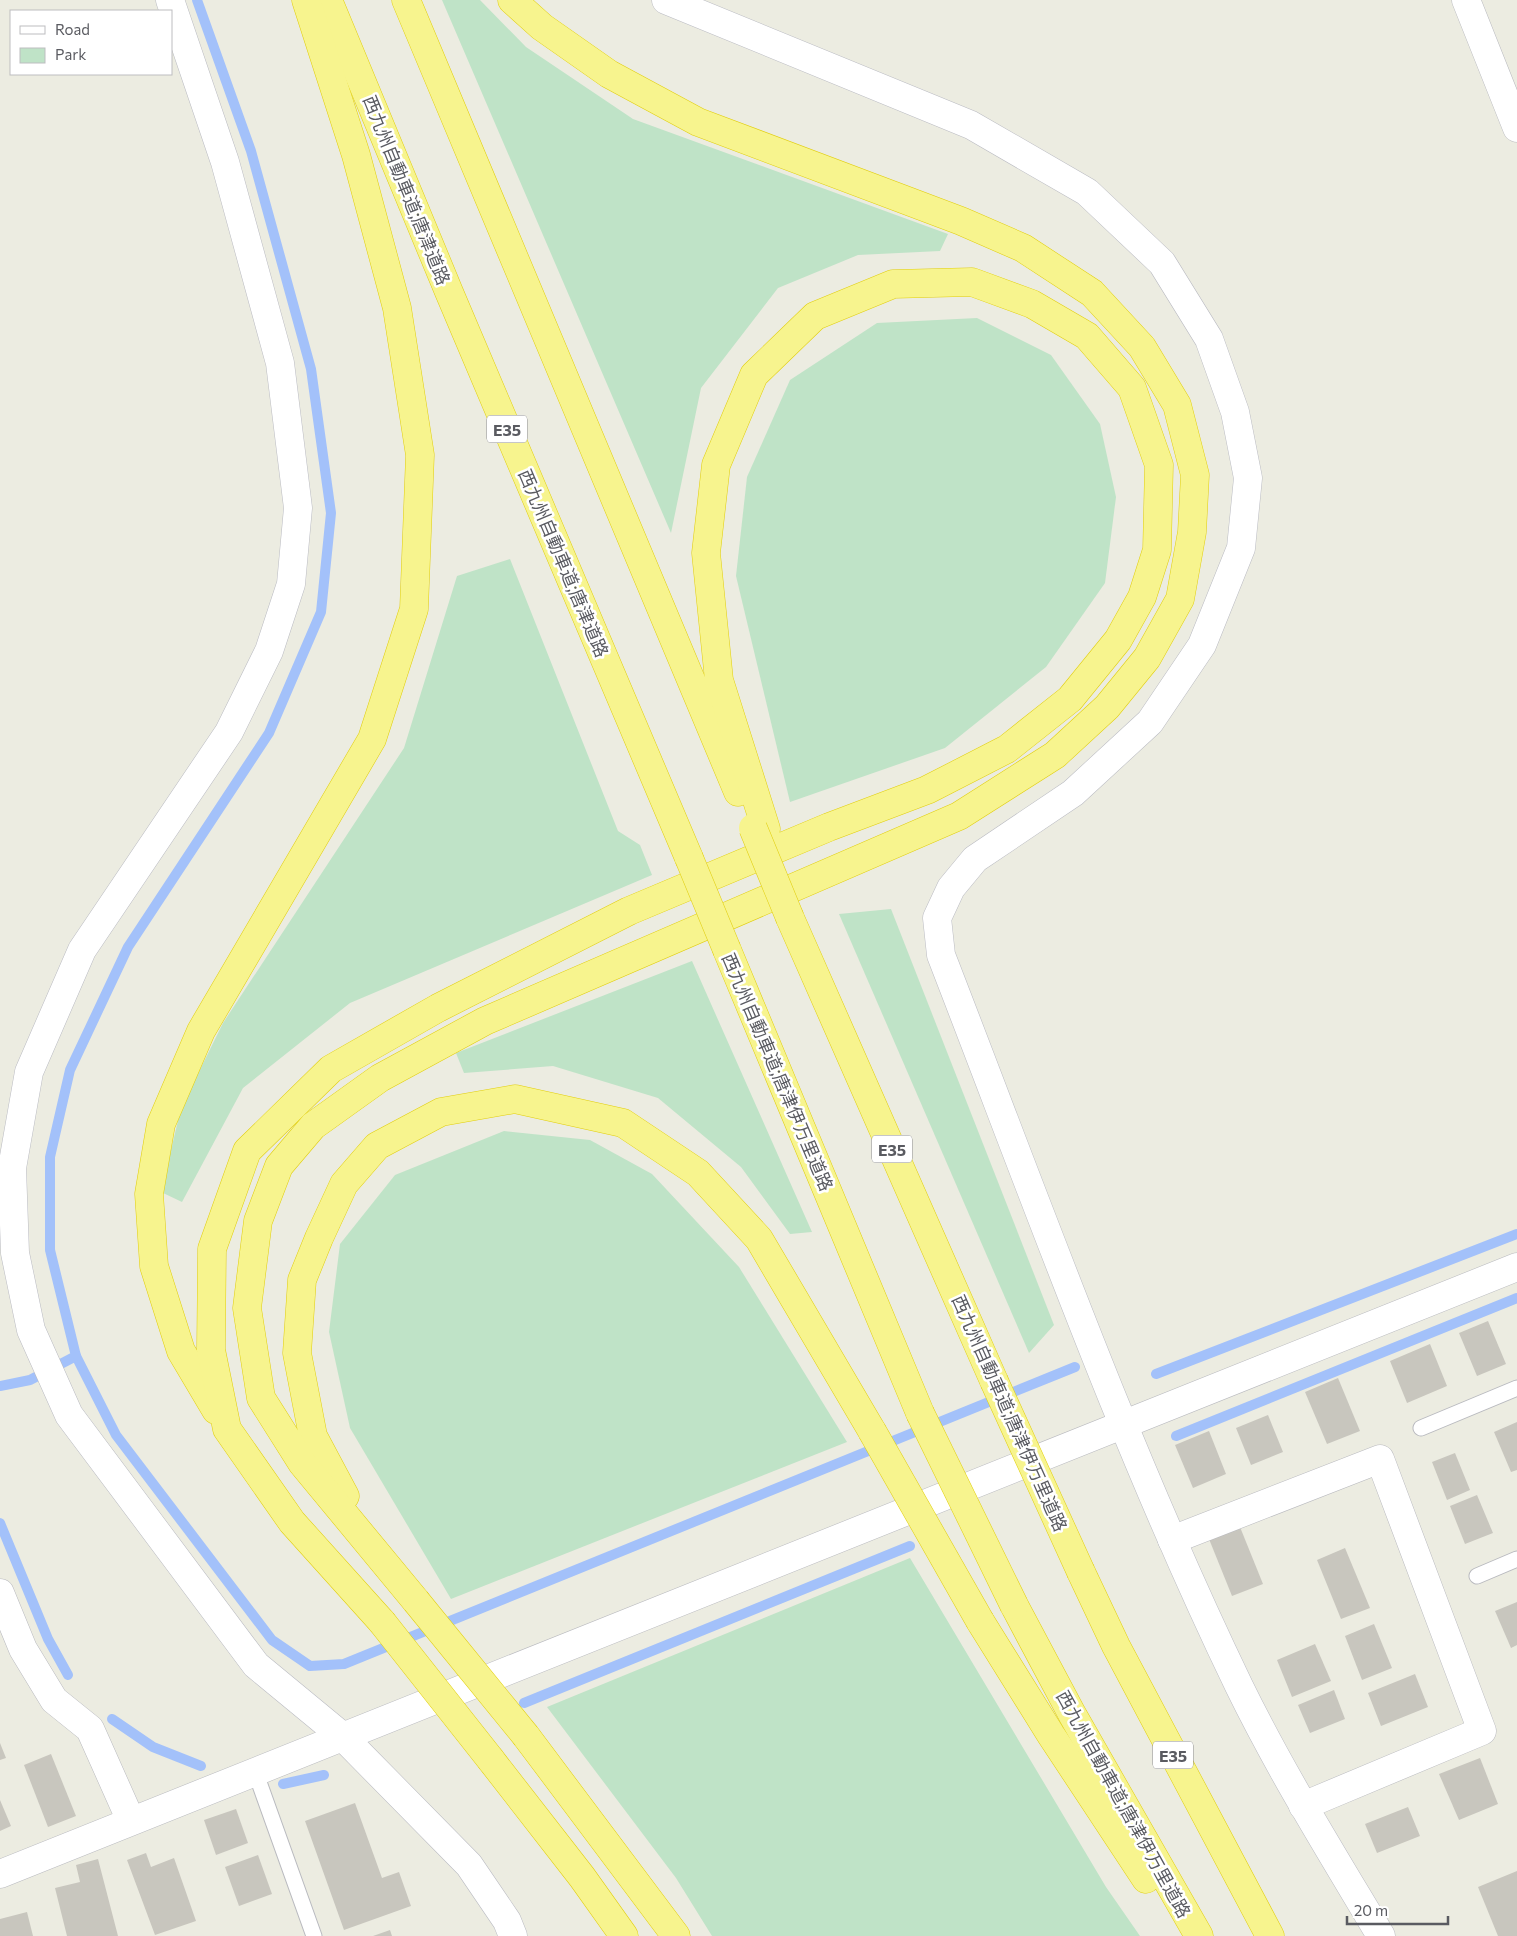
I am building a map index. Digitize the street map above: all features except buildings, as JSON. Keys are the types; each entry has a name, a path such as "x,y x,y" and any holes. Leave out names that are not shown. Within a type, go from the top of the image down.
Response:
{"highway":[{"path":"306,0 356,154 397,308 420,455 414,609 372,739 201,1031 161,1124 148,1194 154,1266 180,1351 227,1429 292,1522 382,1622 582,1877 624,1936"},
{"name":"西九州自動車道;唐津道路","path":"328,0 449,292 708,904"},
{"name":"E35","path":"406,0 760,829"},
{"path":"512,0 542,27 609,74 698,122 987,232 1023,248 1092,293 1142,347 1177,405 1195,475 1192,532 1180,599 1147,658 1107,707 1055,755 959,816 484,1021 380,1078 313,1126 279,1166 258,1221 246,1308 261,1398 302,1463 369,1542 526,1736 676,1936"},
{"path":"227,1429 211,1350 212,1249 247,1151 331,1070 438,1008 629,911 829,827 927,790 1007,748 1070,699 1118,640 1142,597 1157,550 1159,465 1132,388 1087,336 1032,304 972,282 893,284 815,316 754,376 716,465 706,554 719,680 760,829 790,918"},
{"name":"西九州自動車道;唐津伊万里道路","path":"760,829 773,878 790,918 994,1381 1081,1572 1116,1646 1270,1936"},
{"name":"西九州自動車道;唐津伊万里道路","path":"708,904 920,1413 1014,1605 1072,1714 1199,1936"},
{"path":"369,1542 313,1436 297,1353 302,1280 344,1184 377,1146 441,1112 515,1099 623,1122 698,1172 759,1239 872,1430 980,1621 1051,1734 1184,1936"}],"street":[{"path":"170,0 225,162 280,363 298,508 291,584 270,651 229,732 82,950 29,1072 12,1168 15,1253 31,1330 69,1415 256,1665 342,1736 469,1864 507,1921 513,1936"},
{"path":"666,0 971,125 1087,192 1162,263 1209,339 1235,412 1248,478 1241,548 1202,645 1150,722 1073,793 975,859 951,888 938,918 941,955 1123,1423 1172,1540 1240,1688 1303,1806 1380,1936"},
{"path":"1466,0 1517,128"},
{"path":"0,1874 1123,1423 1517,1267"},
{"path":"1172,1540 1380,1459 1482,1731 1303,1806"},
{"path":"0,1593 23,1649 54,1700 90,1729 131,1821"}],"lane":[{"path":"1421,1428 1517,1388"},
{"path":"1477,1576 1517,1559"},
{"path":"255,1771 314,1936"}],"green space":[{"path":"442,0 480,0 526,47 633,119 948,234 940,251 858,255 778,288 701,388 671,533"},
{"path":"977,318 1051,355 1100,424 1116,497 1105,583 1046,667 945,748 790,802 736,576 747,477 790,380 877,323"},
{"path":"510,559 618,831 640,845 652,875 350,1003 243,1088 182,1202 161,1192 181,1108 223,1023 404,748 457,576"},
{"path":"891,909 1054,1325 1029,1353 839,914"},
{"path":"692,961 812,1232 790,1234 741,1167 658,1098 553,1066 464,1073 456,1053"},
{"path":"504,1131 590,1140 652,1174 739,1267 847,1442 451,1599 350,1428 329,1332 340,1244 395,1175"},
{"path":"910,1558 1106,1887 1140,1936 712,1936 676,1878 547,1707"}],"waterway":[{"path":"0,1386 30,1380 76,1356 50,1250 50,1157 70,1070 128,947 269,733 321,612 331,513 311,369 251,151 197,0"},
{"path":"1156,1374 1517,1234"},
{"path":"1176,1436 1517,1298"},
{"path":"76,1356 116,1435 272,1640 310,1666 344,1664 1075,1367"},
{"path":"0,1523 48,1639 68,1675"},
{"path":"524,1703 910,1546"},
{"path":"112,1719 153,1747 201,1766"},
{"path":"283,1784 324,1775"}]}
